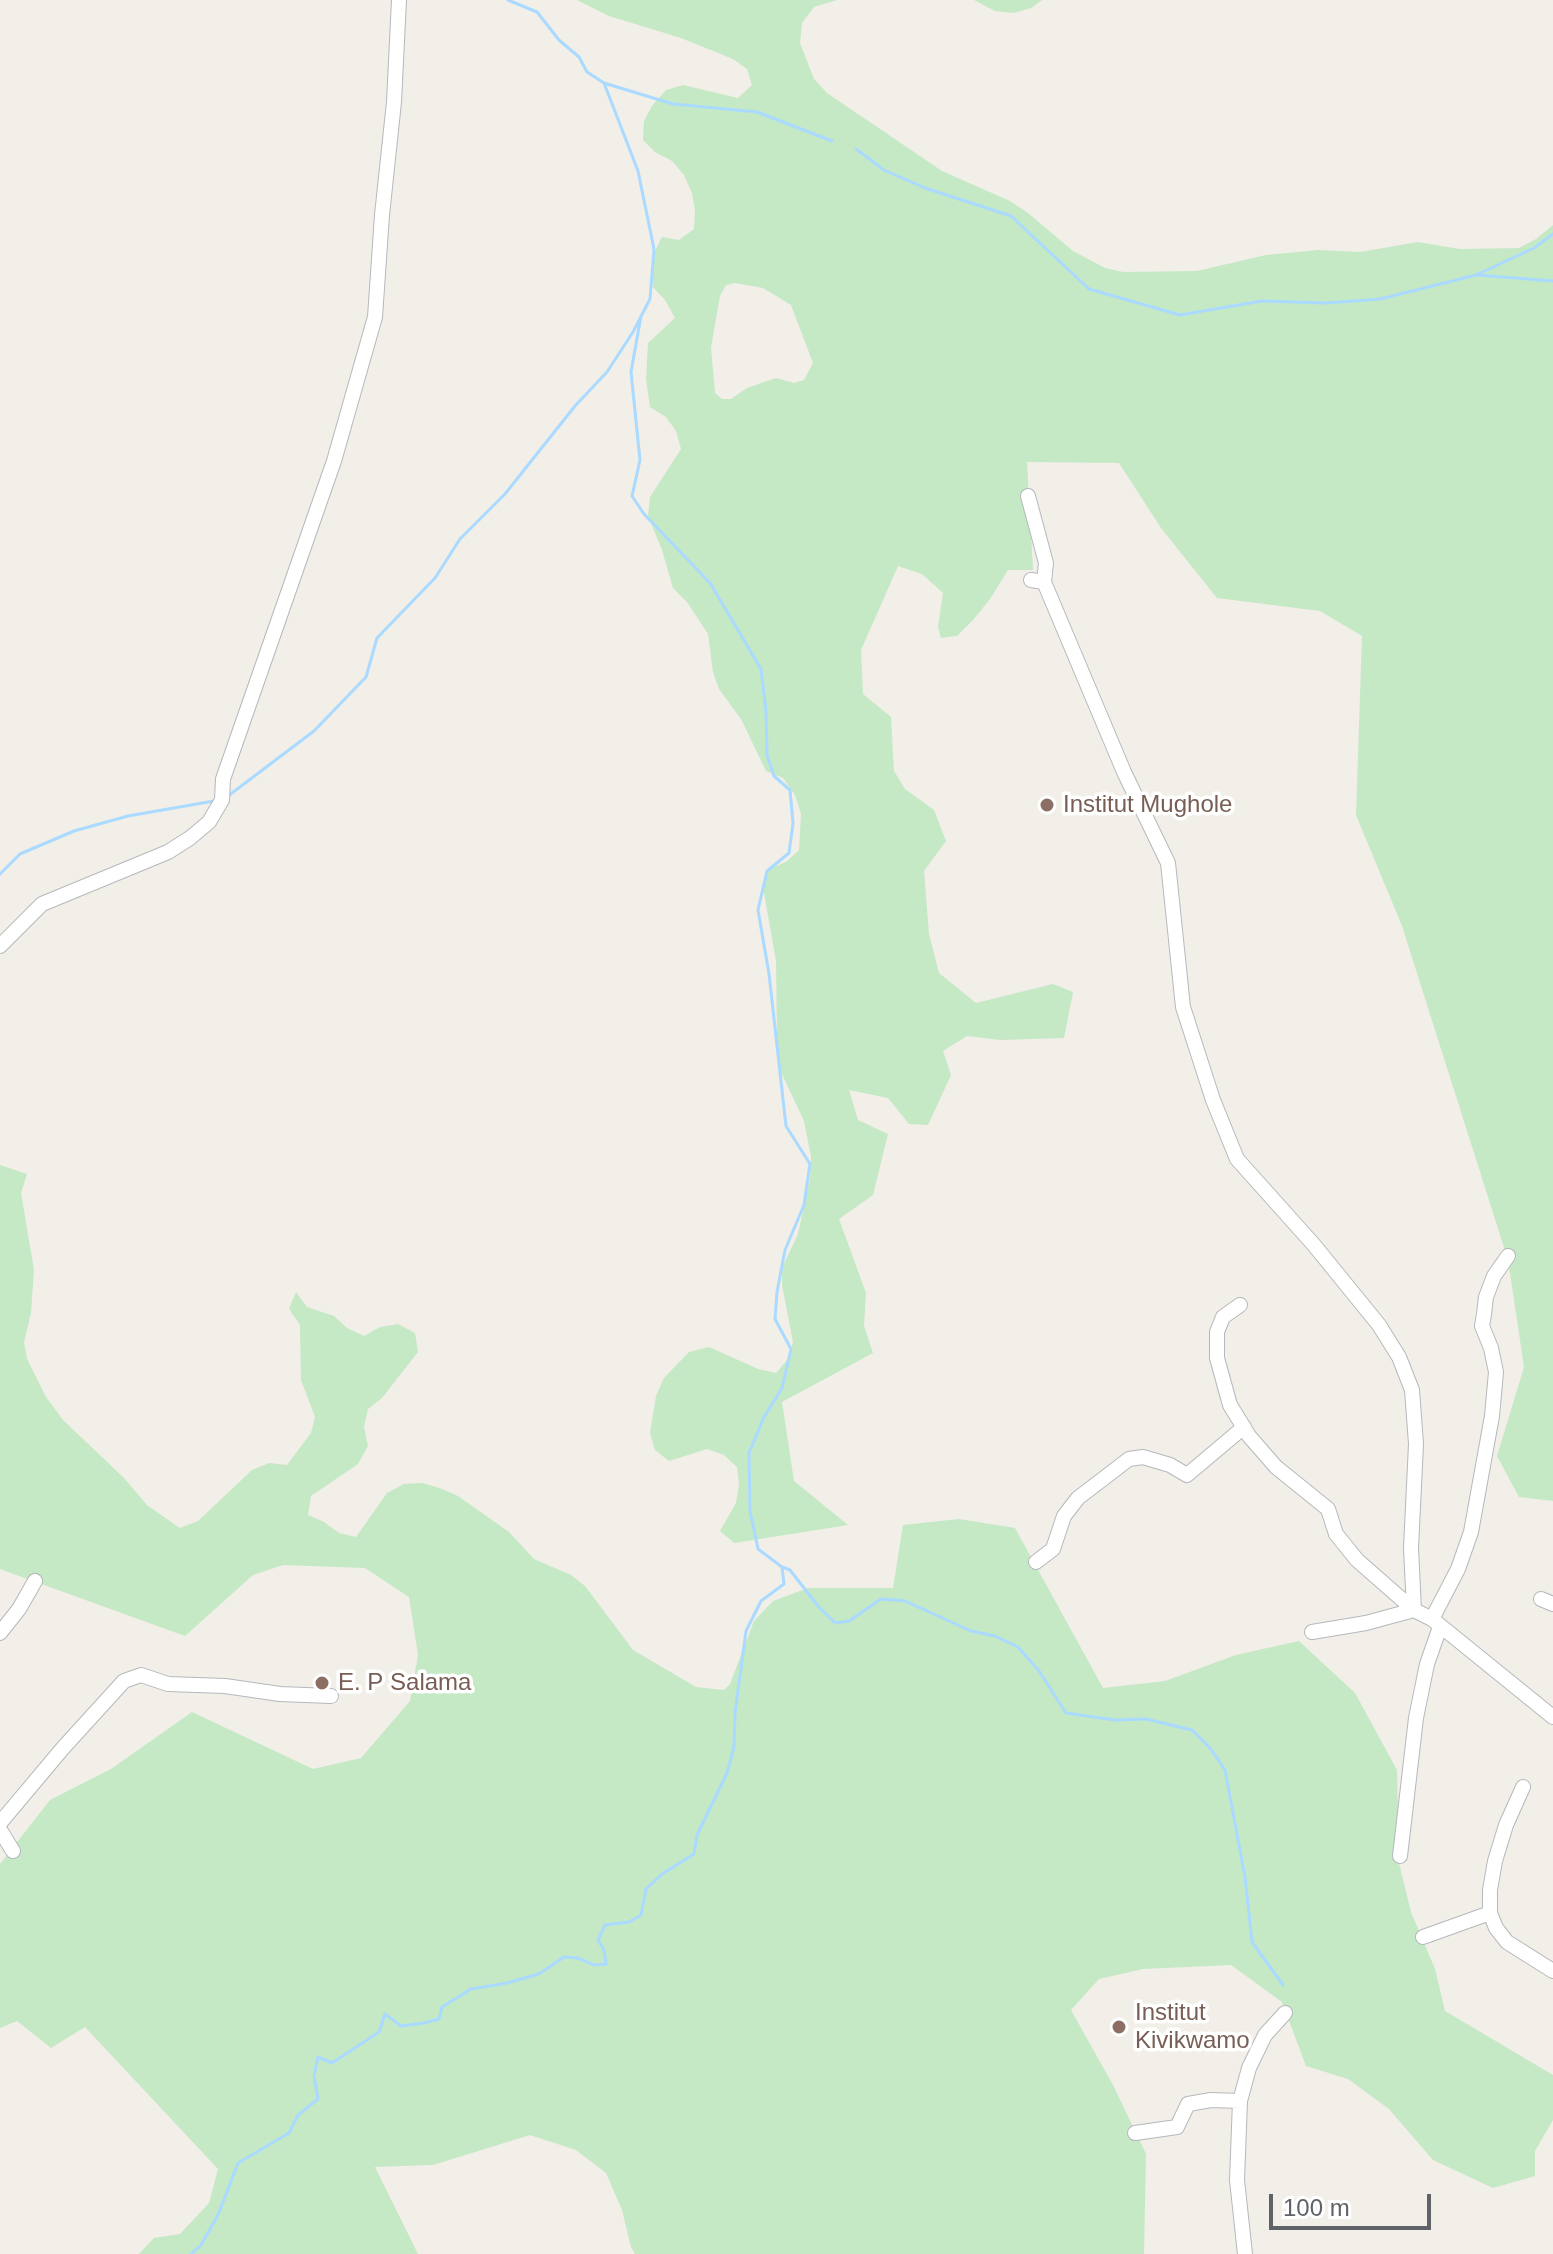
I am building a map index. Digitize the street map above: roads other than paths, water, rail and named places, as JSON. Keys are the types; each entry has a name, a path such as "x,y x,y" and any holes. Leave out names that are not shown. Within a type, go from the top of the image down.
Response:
{"street":[{"path":"0,946 42,904 168,852 190,838 209,822 222,800 223,779 334,461 375,317 394,102 399,0"},
{"path":"1028,496 1046,563 1037,581 1168,863 1183,1007 1213,1100 1237,1159 1314,1245 1379,1325 1399,1357 1412,1390 1416,1444 1411,1548 1414,1610"},
{"path":"1400,1856 1416,1718 1427,1664 1436,1623 1471,1532 1492,1416 1496,1372 1482,1326 1486,1297 1494,1276 1508,1256"},
{"path":"1240,1305 1223,1317 1217,1332 1217,1358 1230,1405 1244,1427 1276,1467 1328,1509 1336,1534 1357,1560 1414,1610 1508,1678 1553,1717"},
{"path":"1036,1562 1053,1549 1064,1516 1078,1498 1129,1459 1143,1457 1170,1465 1187,1475 1244,1427"},
{"path":"0,1633 35,1581"},
{"path":"1312,1632 1366,1623 1414,1610"},
{"path":"0,1823 124,1681 141,1675 168,1684 331,1696"},
{"path":"1523,1787 1506,1825 1495,1861 1490,1913 1496,1928 1507,1942 1553,1971"},
{"path":"0,1830 13,1851"},
{"path":"1423,1937 1490,1913"},
{"path":"1245,2254 1237,2180 1240,2101 1249,2068 1265,2035 1285,2013"},
{"path":"1135,2133 1177,2127 1188,2104 1211,2100 1240,2101"}],"waterway":[{"path":"508,0 537,12 559,40 579,57 587,72 604,83 673,104 757,112 832,141"},
{"path":"228,796 314,731 366,677 377,638 435,578 460,539 505,494 575,406 607,372 633,332 650,299 654,249 638,171 604,83"},
{"path":"856,149 884,170 925,188 1011,216 1089,289 1180,315 1262,301 1326,303 1380,299 1476,275 1534,248 1553,234"},
{"path":"1477,275 1553,281"},
{"path":"191,2254 201,2245 218,2215 238,2163 289,2133 298,2115 318,2099 314,2076 318,2057 332,2063 379,2032 385,2014 401,2026 424,2023 439,2019 442,2007 471,1989 539,1974 564,1957 578,1958 594,1965 606,1964 604,1950 598,1940 605,1925 629,1922 641,1915 646,1889 662,1874 694,1854 697,1835 727,1773 734,1747 735,1713 746,1631 761,1601 784,1584 782,1567 758,1549 750,1511 749,1453 764,1417 782,1388 791,1349 775,1319 777,1292 785,1250 804,1205 810,1164 786,1126 769,974 758,910 767,871 789,853 793,823 790,790 774,776 767,755 761,669 710,583 644,514 632,496 640,460 631,372 641,316"},
{"path":"0,874 20,854 74,831 128,816 214,801"},
{"path":"782,1567 790,1570 835,1623 849,1621 881,1599 905,1601 971,1631 995,1636 1018,1647 1039,1671 1066,1713 1115,1720 1146,1719 1192,1730 1210,1748 1225,1770 1245,1877 1252,1942 1283,1985"}],"place":[{"name":"Institut Mughole","path":"1047,805"},
{"name":"E. P Salama","path":"322,1683"},
{"name":"Institut Kivikwamo","path":"1119,2027"}]}
